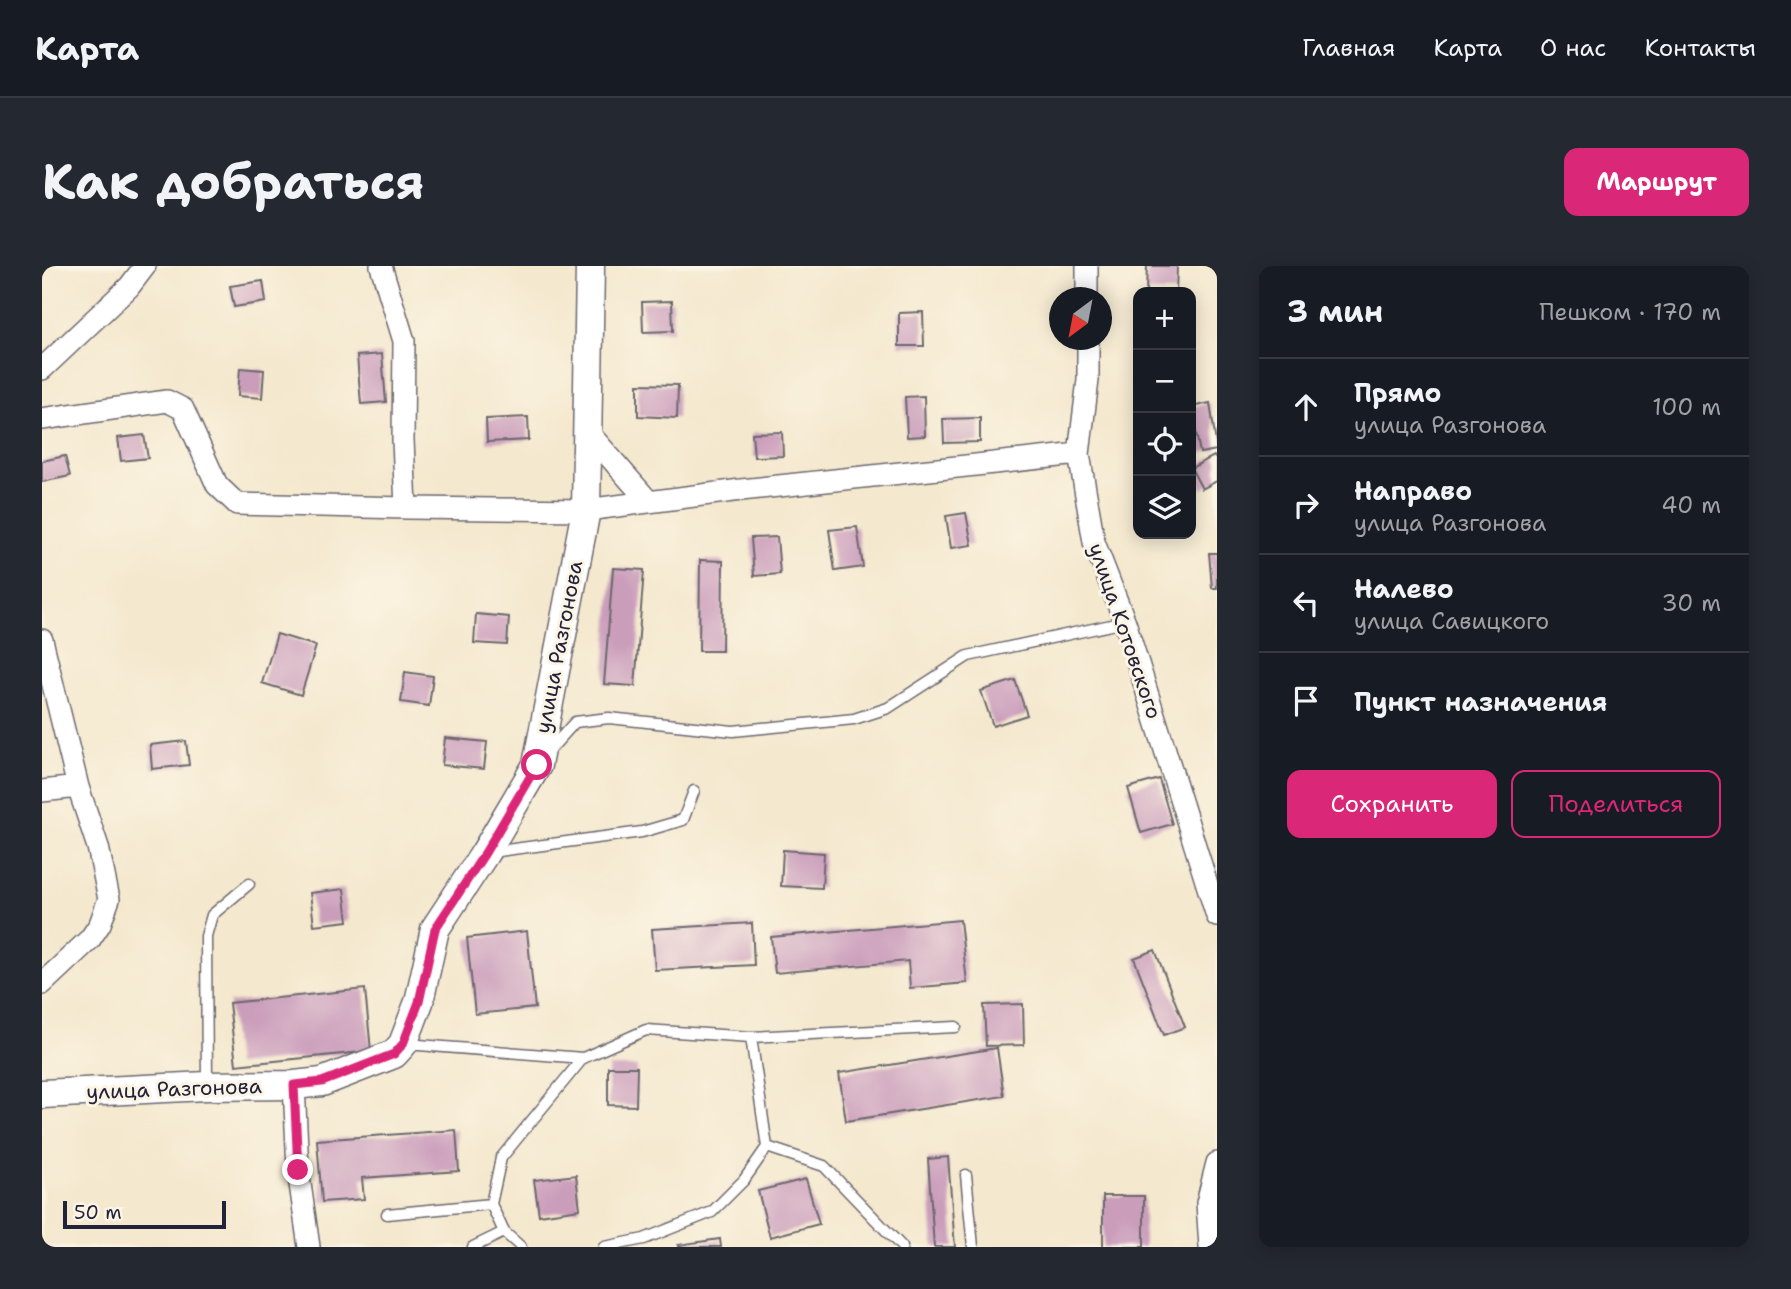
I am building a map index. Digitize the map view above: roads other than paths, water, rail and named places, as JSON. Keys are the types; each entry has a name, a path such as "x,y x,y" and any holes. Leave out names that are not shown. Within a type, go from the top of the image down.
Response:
{"street":[{"path":"42,369 129,287 145,266"},
{"path":"381,266 404,341 403,440 406,508"},
{"name":"улица Разгонова","path":"42,1094 322,1082 394,1054 403,1044 419,1002 435,929 485,853 537,765 586,509 590,266"},
{"path":"1087,266 1087,287"},
{"name":"улица Котовского","path":"1088,350 1088,380 1079,454 1094,542 1125,622 1217,916"},
{"path":"42,419 167,401 183,409 217,485 237,503 586,509 1079,454"},
{"path":"587,431 649,502"},
{"path":"42,640 78,787 98,847 109,899 100,925 90,939 42,984"},
{"path":"42,791 78,787"},
{"path":"294,1085 298,1170 309,1247"},
{"path":"1210,1247 1207,1203 1217,1163"}],"lane":[{"path":"537,765 575,722 609,718 733,731 854,719 888,708 968,656 1125,622"},
{"path":"485,853 642,832 683,820 694,792"},
{"path":"207,1086 206,936 212,915 249,884"},
{"path":"521,1247 504,1232 491,1204 501,1157 583,1058 646,1030 751,1037 956,1027"},
{"path":"604,1247 644,1239 712,1212 744,1180 767,1147 751,1037"},
{"path":"403,1044 583,1058"},
{"path":"767,1147 824,1166 902,1247"},
{"path":"966,1175 973,1247"},
{"path":"387,1214 491,1204"},
{"path":"473,1247 504,1232"}]}
